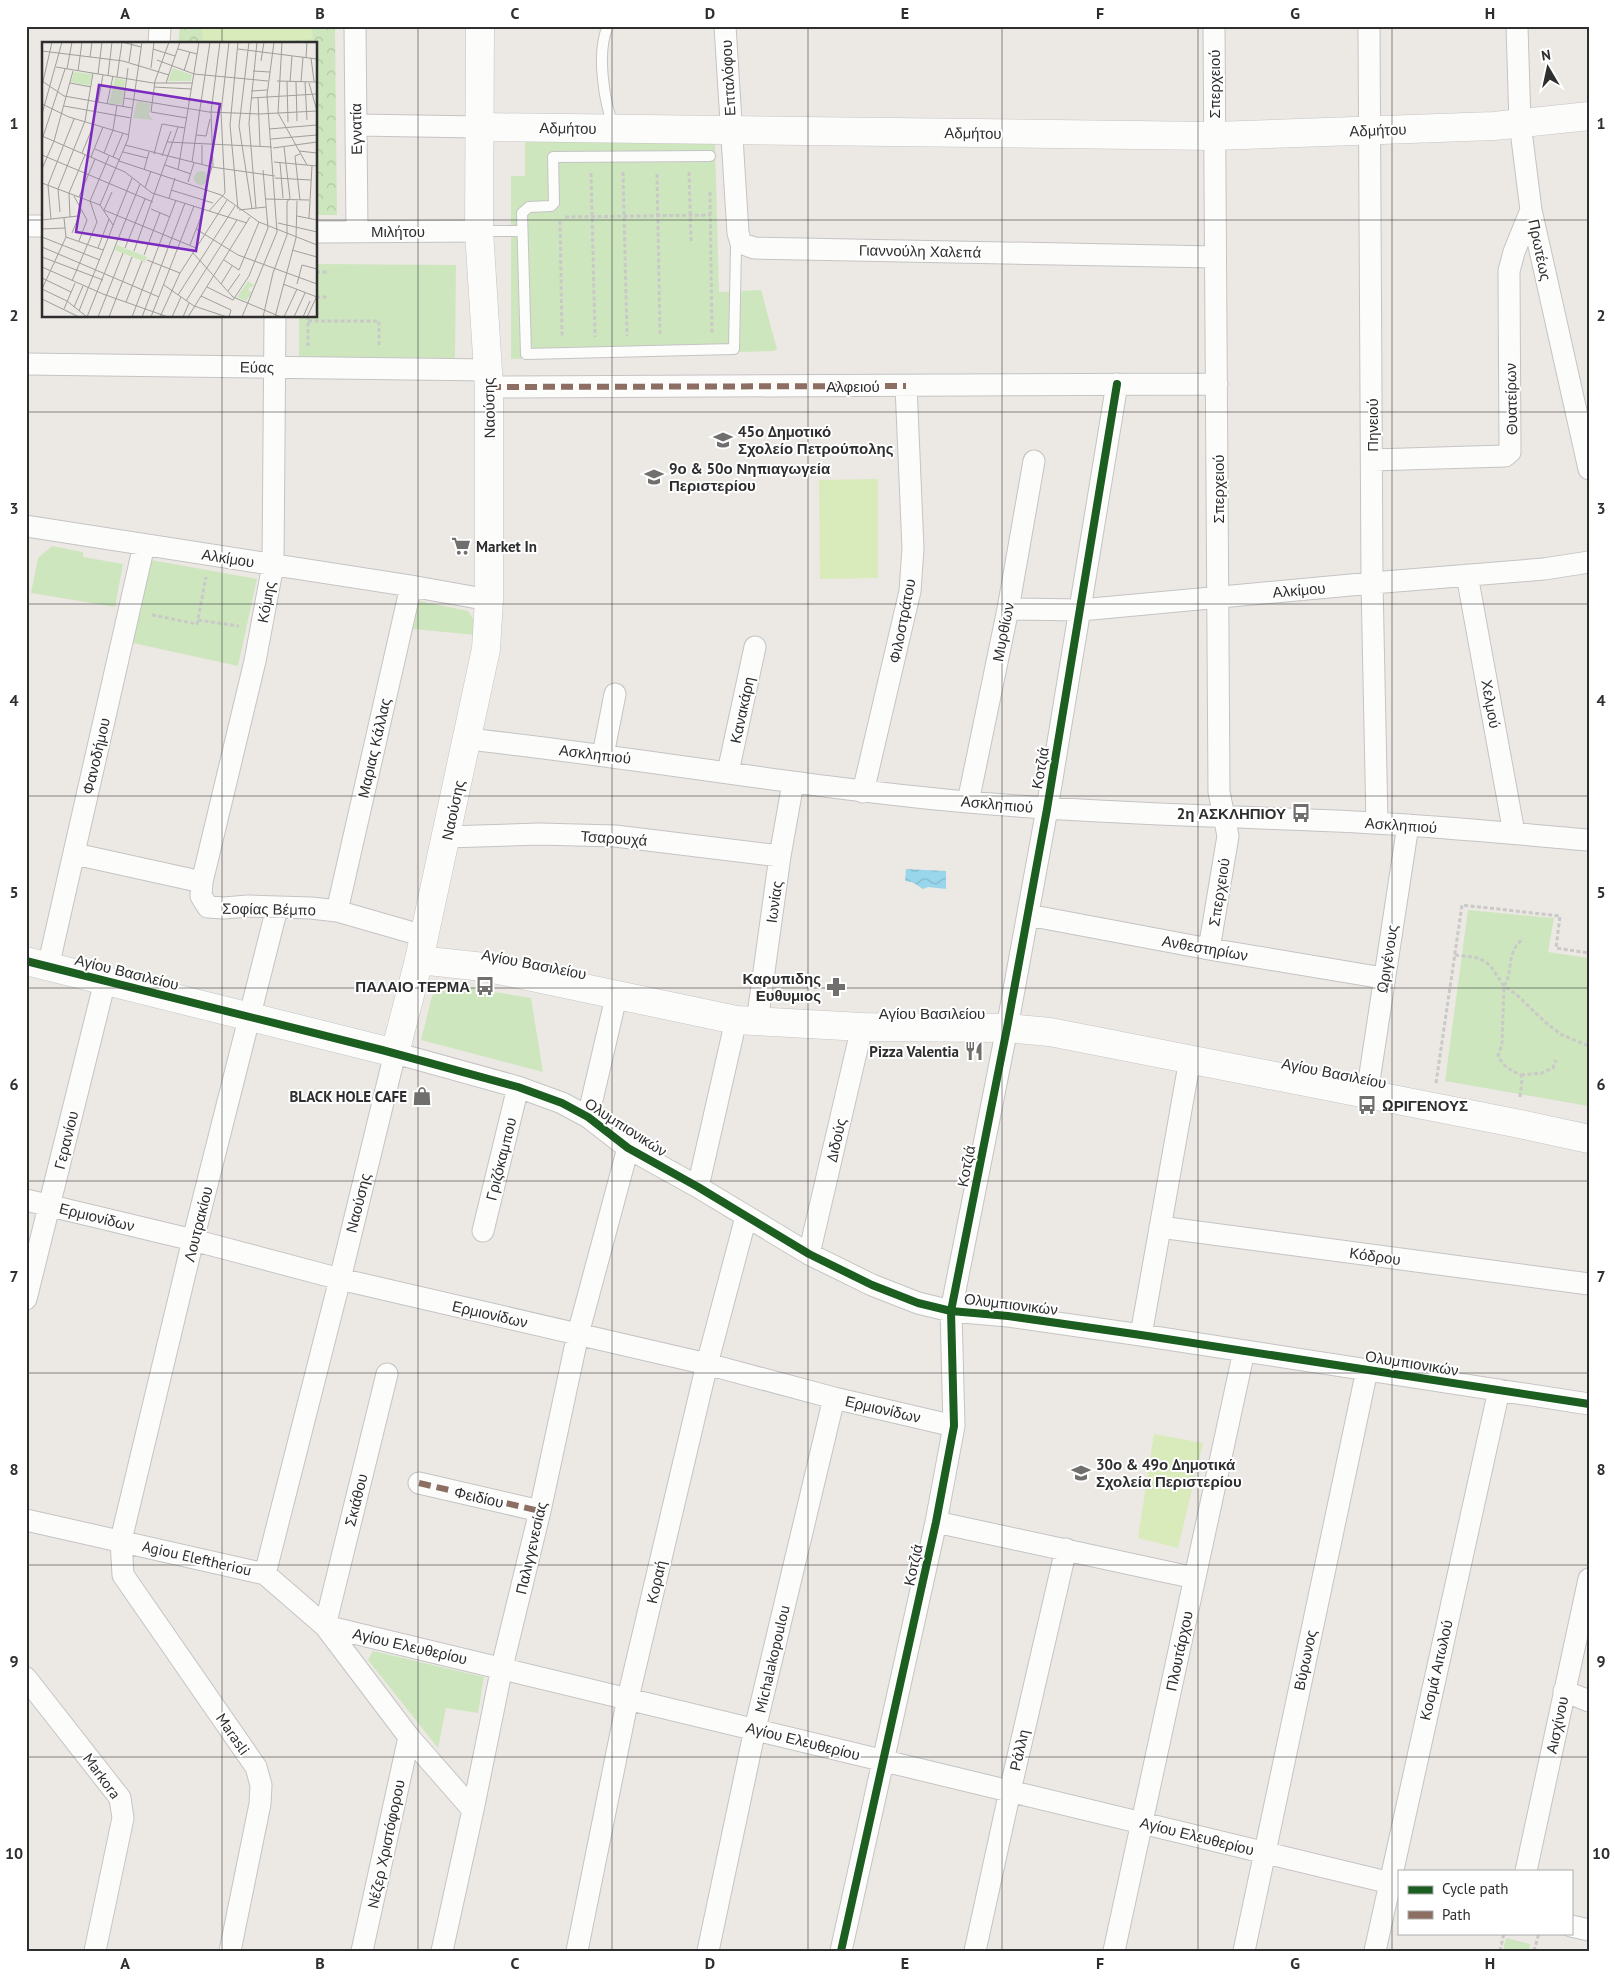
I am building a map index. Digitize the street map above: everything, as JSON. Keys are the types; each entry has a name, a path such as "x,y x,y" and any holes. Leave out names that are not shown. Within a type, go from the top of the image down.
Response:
{"street":[{"path":"159,42 160,26"},
{"name":"Εγνατία","path":"355,26 357,231"},
{"name":"Ναούσης","path":"264,1574 422,948 486,649 490,600 489,379 479,231 480,26"},
{"name":"Επταλόφου","path":"725,26 730,131"},
{"name":"Σπερχειού","path":"1209,949 1228,836 1219,792 1217,384 1214,257 1214,26"},
{"name":"Πηνειού","path":"1370,26 1372,583 1377,823"},
{"name":"Πρωτέως","path":"1517,26 1520,124 1531,210 1589,469"},
{"name":"Αδμήτου","path":"357,126 1214,136 1520,124 1589,116"},
{"path":"730,131 738,233 741,243"},
{"name":"Θυατείρων","path":"1372,460 1505,456 1510,452 1509,271 1514,252 1531,210"},
{"path":"26,226 42,226"},
{"name":"Μιλήτου","path":"318,232 479,231"},
{"name":"Γιαννούλη Χαλεπά","path":"741,243 754,248 1214,257"},
{"name":"Κόμης","path":"202,882 261,630 273,565 275,318"},
{"name":"Εύας","path":"26,364 274,368 489,379"},
{"name":"Αλφειού","path":"489,379 906,386 1217,384"},
{"name":"Κοτζιά","path":"841,1951 936,1522 954,1426 951,1311 1028,915 1082,610 1118,384"},
{"name":"Φιλοστράτου","path":"863,792 910,591 913,548 906,386"},
{"name":"Μυρθίων","path":"968,802 1008,609 1034,461"},
{"name":"Αλκίμου","path":"26,526 490,600"},
{"name":"Φανοδήμου","path":"37,964 75,854 144,545"},
{"name":"Αλκίμου","path":"1008,609 1082,610 1544,569 1589,562"},
{"name":"Χελμού","path":"1467,576 1514,833"},
{"name":"Μαριας Κάλλας","path":"337,911 411,586"},
{"name":"Κανακάρη","path":"728,772 755,647"},
{"path":"603,755 616,694"},
{"name":"Ασκληπιού","path":"468,740 603,755 863,792 968,802 1047,809 1377,823 1589,840"},
{"name":"Ιωνίας","path":"698,1187 747,1021 793,783"},
{"name":"Ωριγένους","path":"1367,1094 1408,825"},
{"name":"Τσαρουχά","path":"447,836 539,834 615,836 780,856"},
{"path":"75,854 202,882"},
{"name":"Σοφίας Βέμπο","path":"202,882 200,896 208,907 311,908 337,911 422,948"},
{"name":"Λουτρακίου","path":"121,1540 193,1240 278,908"},
{"name":"Ανθεστηρίων","path":"1028,915 1209,949 1384,978"},
{"name":"Αγίου Βασιλείου","path":"422,948 484,967 747,1021 862,1027 1007,1028 1050,1032 1432,1106 1589,1139"},
{"name":"Αγίου Βασιλείου","path":"37,964 395,1053"},
{"name":"Γερανίου","path":"26,1299 105,981"},
{"path":"588,1117 617,994"},
{"name":"Διδούς","path":"809,1254 862,1027"},
{"name":"Ολυμπιονικών","path":"395,1053 518,1087 562,1103 588,1117 628,1148 698,1187 809,1254 872,1285 918,1303 951,1311 1008,1316 1142,1335 1589,1404"},
{"path":"1142,1335 1190,1059"},
{"name":"Γριζόκαμπου","path":"484,1231 518,1087"},
{"name":"Παλιγγενεσίας","path":"442,1951 474,1810 502,1668 540,1511 578,1334 628,1148"},
{"name":"Ερμιονίδων","path":"26,1200 193,1240 340,1279 707,1364 834,1398 954,1426"},
{"name":"Κοραή","path":"577,1951 628,1698 707,1364 746,1216"},
{"name":"Κόδρου","path":"1160,1227 1589,1284"},
{"name":"Πλουτάρχου","path":"1114,1951 1244,1351"},
{"name":"Βύρωνος","path":"1244,1951 1367,1370"},
{"name":"Σκιάθου","path":"324,1626 387,1374"},
{"name":"Κοσμά Αιτωλού","path":"1375,1951 1394,1884 1499,1390"},
{"name":"Michalakopoulou","path":"708,1951 755,1729 834,1398"},
{"name":"Φειδίου","path":"419,1483 540,1511"},
{"name":"Agiou Eleftheriou","path":"26,1520 121,1540 264,1574 324,1626 409,1737 474,1810"},
{"path":"936,1522 1195,1578"},
{"name":"Marasli","path":"121,1540 124,1575 256,1767 261,1785 260,1804 230,1951"},
{"name":"Ράλλη","path":"975,1951 1066,1550"},
{"name":"Αισχίνου","path":"1526,1870 1589,1579"},
{"name":"Αγίου Ελευθερίου","path":"324,1626 1394,1884"},
{"name":"Markora","path":"26,1678 120,1798 123,1818 95,1951"},
{"path":"1564,1691 1589,1701"},
{"name":"Nέζερ Χριστόφορου","path":"362,1951 409,1737"},
{"path":"1572,1926 1589,1930"}],"lane":[{"path":"607,27 603,51 604,88 607,110 615,129"},
{"path":"710,156 553,158 554,203 552,206 529,207 522,213 526,354 734,348 736,247 741,243"},
{"path":"479,231 522,231"}],"path":[{"path":"656,156 661,350"},
{"path":"688,156 691,241"},
{"path":"710,156 712,349"},
{"path":"591,157 595,352"},
{"path":"622,157 628,351"},
{"path":"562,353 560,217 711,215"},
{"path":"318,272 328,272"},
{"path":"318,296 328,297"},
{"path":"317,346 308,346 308,321 379,321 379,347 370,347"},
{"path":"129,611 197,624 210,556"},
{"path":"198,620 261,630"},
{"path":"1432,1106 1462,905 1560,916 1556,948 1589,954"},
{"path":"1523,938 1515,948 1509,979 1504,986 1502,1044 1498,1055 1500,1062 1507,1069 1521,1075 1542,1073 1553,1068 1556,1060"},
{"path":"1455,955 1479,958 1490,965 1504,986 1516,994 1545,1022 1562,1035 1589,1046"},
{"path":"1515,1123 1522,1080 1521,1075"},
{"path":"1500,1951 1504,1934"},
{"path":"1534,1951 1539,1934"}],"green space":[{"path":"180,26 335,26 337,215 318,215 318,42 178,42"},
{"path":"202,26 312,26 313,39 276,42 203,42"},
{"path":"525,141 715,143 719,292 761,290 777,349 774,351 511,359 511,176 525,176"},
{"path":"318,264 456,265 455,358 299,357 299,318 318,318"},
{"path":"878,479 878,578 820,579 819,480"},
{"path":"52,546 83,552 83,557 123,564 115,607 31,593 38,558"},
{"path":"151,560 257,579 238,666 133,643"},
{"path":"419,601 468,611 476,623 476,635 413,629"},
{"path":"1468,910 1554,918 1548,952 1589,958 1588,1106 1445,1081"},
{"path":"446,984 531,998 543,1072 421,1040 432,996"},
{"path":"1154,1434 1203,1443 1178,1548 1138,1538"},
{"path":"373,1651 484,1677 478,1713 446,1708 438,1748 368,1660"},
{"path":"1506,1938 1530,1944 1529,1951 1503,1951"}],"water":[{"path":"906,869 946,871 946,889 928,887 923,889 912,882 905,881"}],"marked path":[{"path":"489,387 906,386"},
{"path":"419,1483 540,1511"}],"cycle path":[{"path":"841,1951 936,1522 954,1426 951,1311 1007,1028 1047,809 1117,384"},
{"path":"26,961 382,1050 518,1087 562,1103 588,1117 628,1148 698,1187 809,1254 872,1285 918,1303 951,1311 1008,1316 1141,1335 1589,1404"}],"place":[{"name":"45ο Δημοτικό Σχολείο Πετρούπολης","path":"723,440"},
{"name":"9ο & 50ο Νηπιαγωγεία Περιστερίου","path":"654,477"},
{"name":"Market In","path":"461,546"},
{"name":"2η ΑΣΚΛΗΠΙΟΥ","path":"1301,813"},
{"name":"ΠΑΛΑΙΟ ΤΕΡΜΑ","path":"485,986"},
{"name":"Καρυπιδης Ευθυμιος","path":"836,987"},
{"name":"Pizza Valentia","path":"974,1051"},
{"name":"BLACK HOLE CAFE","path":"422,1096"},
{"name":"ΩΡΙΓΕΝΟΥΣ","path":"1367,1105"},
{"name":"30ο & 49ο Δημοτικά Σχολεία Περιστερίου","path":"1081,1473"}]}
